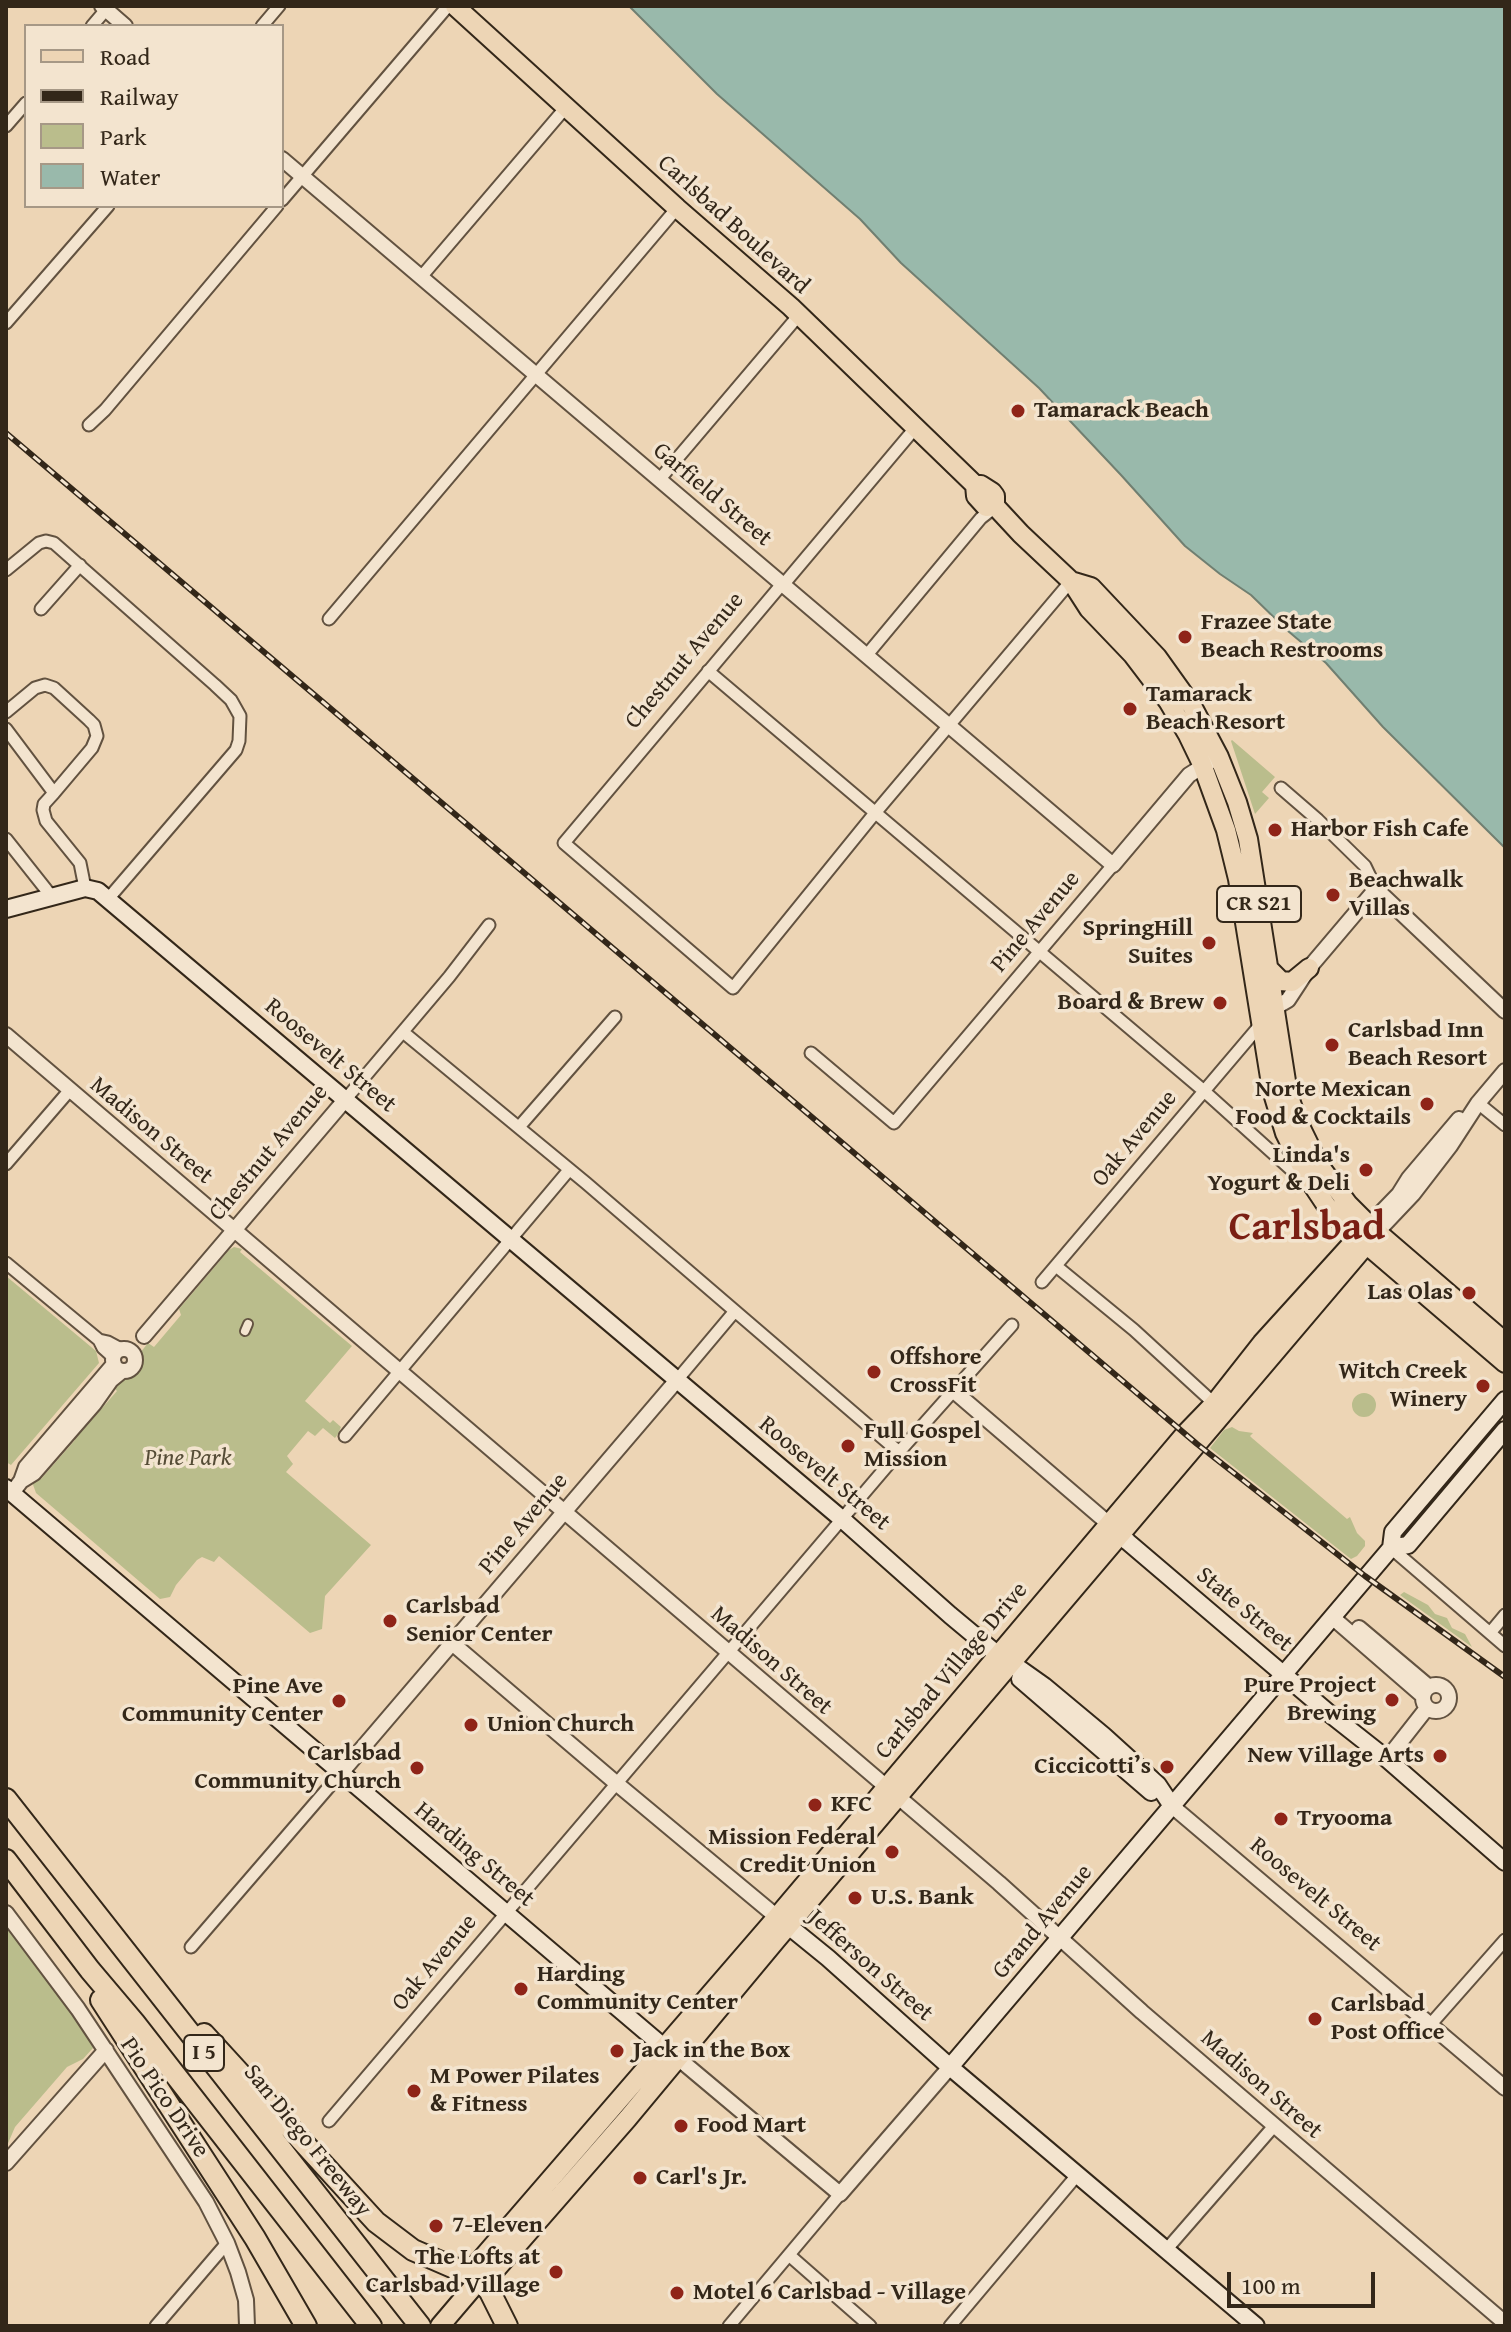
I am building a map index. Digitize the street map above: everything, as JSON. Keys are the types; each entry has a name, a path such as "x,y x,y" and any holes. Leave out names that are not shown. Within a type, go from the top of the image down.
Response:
{"highway":[{"name":"San Diego Freeway","path":"6,1799 420,2326"},
{"name":"I 5","path":"6,1860 371,2326"},
{"path":"102,1921 376,2222 413,2250 480,2279 507,2326"},
{"path":"90,1970 99,1996 255,2238 306,2326"}],"main road":[{"name":"Carlsbad Boulevard","path":"455,6 799,315 975,485 976,496 986,507 995,506 1071,581 1091,587 1157,657 1192,706 1211,761 1231,847 1272,1090 1295,1155 1316,1192 1346,1227 1368,1234 1505,1342"},
{"name":"Carlsbad Boulevard","path":"1211,761 1237,802 1248,839 1288,1094 1297,1120 1319,1165 1368,1234 1505,1363"},
{"name":"Roosevelt Street","path":"85,888 98,891 108,899 843,1520 1004,1660 1044,1686 1104,1736 1158,1785 1172,1806"},
{"path":"6,909 85,888"},
{"path":"1251,963 1261,983 1264,1000 1267,1005 1276,1007"},
{"path":"1270,970 1281,981 1292,982 1309,968"},
{"path":"1261,1024 1285,1073"},
{"name":"Carlsbad Village Drive","path":"440,2326 480,2279 497,2268 566,2190 672,2053 1368,1234"},
{"name":"Grand Avenue","path":"950,2067 1391,1548 1393,1532 1505,1400"},
{"name":"Grand Avenue","path":"1391,1548 1408,1545 1505,1430"},
{"name":"Harding Street","path":"11,1490 672,2053"},
{"name":"State Street","path":"1115,1529 1505,1862"},
{"name":"Jefferson Street","path":"783,1921 1256,2326"},
{"name":"Carlsbad Village Drive","path":"480,2279 478,2263 567,2161 672,2053"},
{"path":"566,2190 563,2182 570,2167 567,2161"},
{"path":"546,2186 547,2212"}],"street":[{"path":"264,24 279,6"},
{"path":"284,198 448,6"},
{"path":"93,24 105,7 123,24"},
{"path":"6,126 24,105"},
{"path":"421,277 567,106"},
{"name":"Garfield Street","path":"284,161 1113,865"},
{"path":"6,323 106,208"},
{"path":"89,425 275,208"},
{"path":"329,619 677,208"},
{"path":"659,480 799,315"},
{"name":"Chestnut Avenue","path":"875,813 733,988 564,843 916,427"},
{"path":"866,656 981,518 995,506"},
{"path":"6,570 39,543 54,543 231,700 240,716 236,750 108,899"},
{"path":"41,609 80,565"},
{"path":"875,813 1071,581"},
{"path":"708,671 1204,1091 1316,1192"},
{"path":"6,712 35,688 45,685 54,688 94,725 97,736 92,748 44,804 43,810 46,821 80,863 85,888"},
{"path":"6,729 54,793"},
{"name":"Pine Avenue","path":"811,1053 894,1123 1189,775 1211,761"},
{"path":"1281,788 1365,866 1376,889 1505,1011"},
{"path":"6,839 52,897"},
{"path":"1276,1007 1288,1000 1309,968 1376,889"},
{"name":"Chestnut Avenue","path":"11,1490 26,1467 122,1357 143,1344 144,1336 403,1032 489,925"},
{"path":"519,1127 615,1017"},
{"name":"Oak Avenue","path":"1042,1282 1261,1024"},
{"path":"403,1032 519,1127 899,1452"},
{"name":"Madison Street","path":"6,1035 1061,1938 1142,2012 1505,2323"},
{"name":"Carlsbad Village Drive","path":"1368,1234 1413,1194 1478,1103 1505,1071"},
{"path":"6,1164 69,1091"},
{"path":"1478,1103 1505,1125"},
{"path":"345,1436 569,1170"},
{"path":"6,1263 99,1340 103,1348 122,1357"},
{"path":"1056,1266 1134,1330 1219,1408"},
{"name":"Pine Avenue","path":"191,1947 735,1311"},
{"name":"Oak Avenue","path":"329,2121 899,1452 1012,1325"},
{"name":"State Street","path":"955,1392 1115,1529"},
{"path":"1391,1548 1505,1646"},
{"path":"1335,1614 1426,1697 1387,1759"},
{"path":"1490,1633 1505,1615"},
{"name":"Jefferson Street","path":"452,1643 783,1921"},
{"name":"Roosevelt Street","path":"1172,1806 1505,2088"},
{"name":"Pio Pico Drive","path":"6,1913 78,2009 206,2202 227,2243 246,2300 247,2326"},
{"path":"1430,2025 1505,1940"},
{"path":"6,2163 106,2050"},
{"name":"Harding Street","path":"672,2053 840,2194"},
{"name":"Grand Avenue","path":"729,2326 950,2067"},
{"path":"1166,2250 1274,2126"},
{"path":"950,2326 1078,2174"},
{"path":"156,2326 227,2243"},
{"path":"789,2255 870,2326"}],"green space":[{"path":"1231,741 1275,777 1262,792 1269,798 1255,814"},
{"name":"Pine Park","path":"234,1247 242,1249 240,1252 352,1346 305,1401 330,1423 333,1420 341,1427 338,1434 335,1438 323,1428 315,1436 308,1431 287,1456 293,1464 286,1472 371,1545 325,1596 322,1629 310,1633 219,1556 214,1562 202,1557 197,1560 170,1597 160,1599 36,1493 31,1479 41,1479 75,1440 72,1436 78,1429 82,1431 117,1391 113,1387 137,1371 140,1353 148,1343 154,1347 181,1315 179,1309"},
{"path":"6,1276 96,1351 99,1363 11,1465 6,1462"},
{"path":"1364,1393 1373,1396 1376,1405 1373,1414 1364,1417 1355,1414 1352,1405 1355,1396"},
{"path":"1232,1427 1253,1433 1252,1438 1347,1519 1350,1517 1357,1533 1365,1541 1357,1556 1351,1559 1210,1448 1224,1430"},
{"path":"1404,1592 1428,1605 1435,1614 1447,1618 1452,1628 1465,1634 1472,1647 1400,1595"},
{"path":"6,1924 91,2038 93,2048 83,2059 67,2067 15,2127 6,2148"}],"water":[{"path":"629,6 1505,6 1505,848 1383,727 1326,663 1251,595 1185,546 1039,388 901,263 860,219 717,94"}],"railway":[{"path":"6,433 1197,1444 1365,1576 1505,1677"}],"place":[{"name":"Tamarack Beach","path":"1018,411"},
{"name":"Frazee State Beach Restrooms","path":"1185,637"},
{"name":"Tamarack Beach Resort","path":"1130,709"},
{"name":"Harbor Fish Cafe","path":"1275,830"},
{"name":"Beachwalk Villas","path":"1333,895"},
{"name":"SpringHill Suites","path":"1209,943"},
{"name":"Board & Brew","path":"1220,1003"},
{"name":"Carlsbad Inn Beach Resort","path":"1332,1045"},
{"name":"Norte Mexican Food & Cocktails","path":"1427,1104"},
{"name":"Linda's Yogurt & Deli","path":"1366,1170"},
{"name":"Las Olas","path":"1469,1293"},
{"name":"Offshore CrossFit","path":"874,1372"},
{"name":"Witch Creek Winery","path":"1483,1386"},
{"name":"Full Gospel Mission","path":"848,1446"},
{"name":"Carlsbad Senior Center","path":"390,1621"},
{"name":"Pure Project Brewing","path":"1392,1700"},
{"name":"Pine Ave Community Center","path":"339,1701"},
{"name":"Union Church","path":"471,1725"},
{"name":"New Village Arts","path":"1440,1756"},
{"name":"Ciccicotti’s","path":"1167,1767"},
{"name":"Carlsbad Community Church","path":"417,1768"},
{"name":"KFC","path":"815,1805"},
{"name":"Tryooma","path":"1281,1819"},
{"name":"Mission Federal Credit Union","path":"892,1852"},
{"name":"U.S. Bank","path":"855,1898"},
{"name":"Harding Community Center","path":"521,1989"},
{"name":"Carlsbad Post Office","path":"1315,2019"},
{"name":"Jack in the Box","path":"617,2051"},
{"name":"M Power Pilates & Fitness","path":"414,2091"},
{"name":"Food Mart","path":"681,2126"},
{"name":"Carl's Jr.","path":"640,2178"},
{"name":"7-Eleven","path":"436,2226"},
{"name":"The Lofts at Carlsbad Village","path":"556,2272"},
{"name":"Motel 6 Carlsbad - Village","path":"677,2293"}],"district":[{"name":"Carlsbad","path":"1307,1229"}]}
